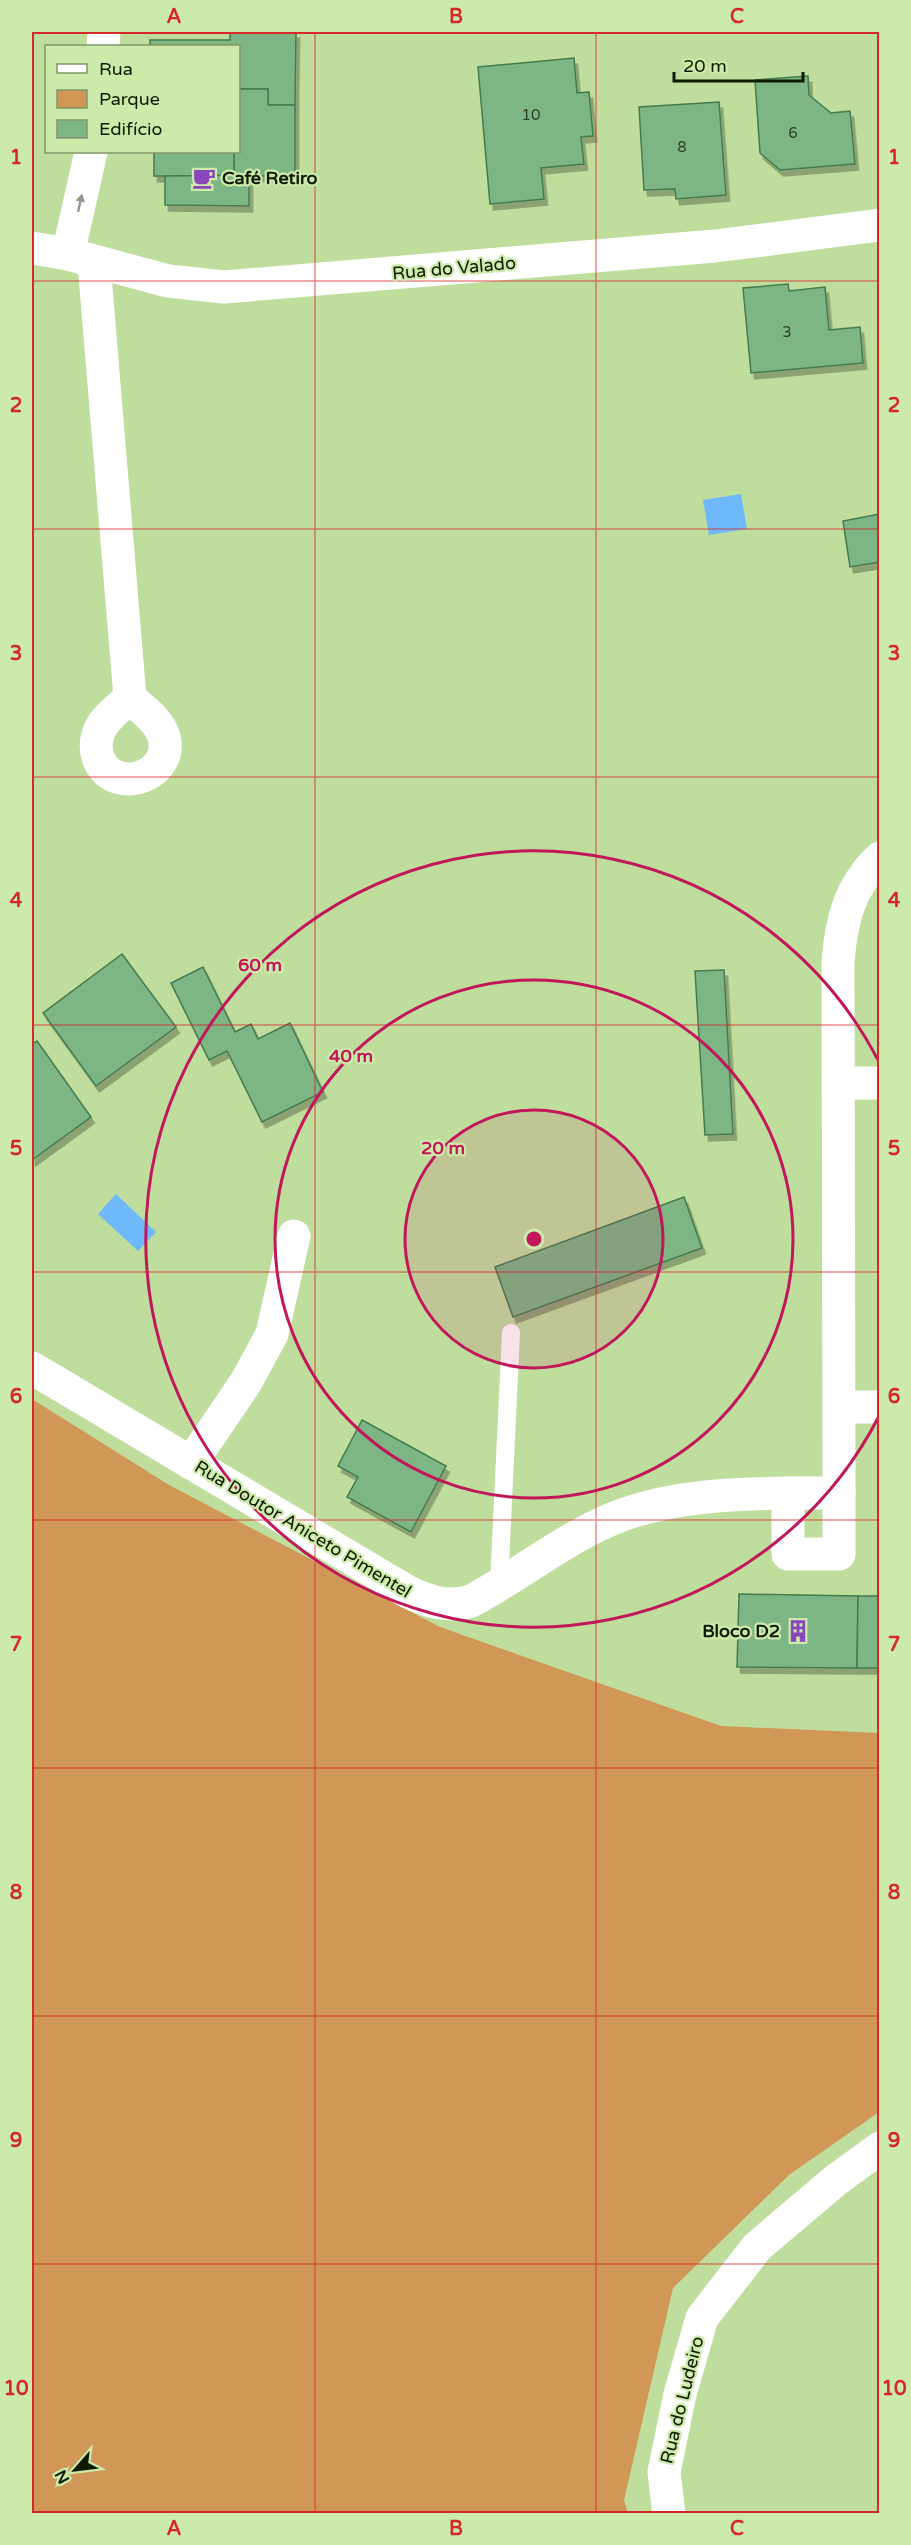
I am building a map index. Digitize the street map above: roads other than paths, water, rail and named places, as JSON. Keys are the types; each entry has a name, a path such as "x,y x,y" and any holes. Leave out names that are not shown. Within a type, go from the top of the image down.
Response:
{"street":[{"path":"91,153 81,259 130,698"},
{"name":"Rua do Valado","path":"32,248 168,281 224,287 715,246 879,225"},
{"path":"788,1493 788,1554 839,1554 840,938 852,893 864,872 879,858"},
{"path":"839,1083 879,1083"},
{"path":"191,1462 246,1382 272,1334 294,1236"},
{"name":"Rua Doutor Aniceto Pimentel","path":"32,1368 191,1462 257,1505 421,1599 435,1603 460,1605 499,1585 599,1526 644,1508 700,1498 788,1493 839,1493"},
{"path":"840,1407 879,1407"},
{"name":"Rua do Ludeiro","path":"669,2514 664,2472 680,2394 702,2318 757,2247 836,2180 879,2148"}],"lane":[{"path":"499,1585 511,1333"}],"water":[{"path":"741,494 747,529 709,535 703,500"},
{"path":"116,1194 156,1232 138,1251 98,1214"}],"place":[{"name":"Café Retiro","path":"204,178"},
{"name":"Bloco D2","path":"798,1631"}]}
